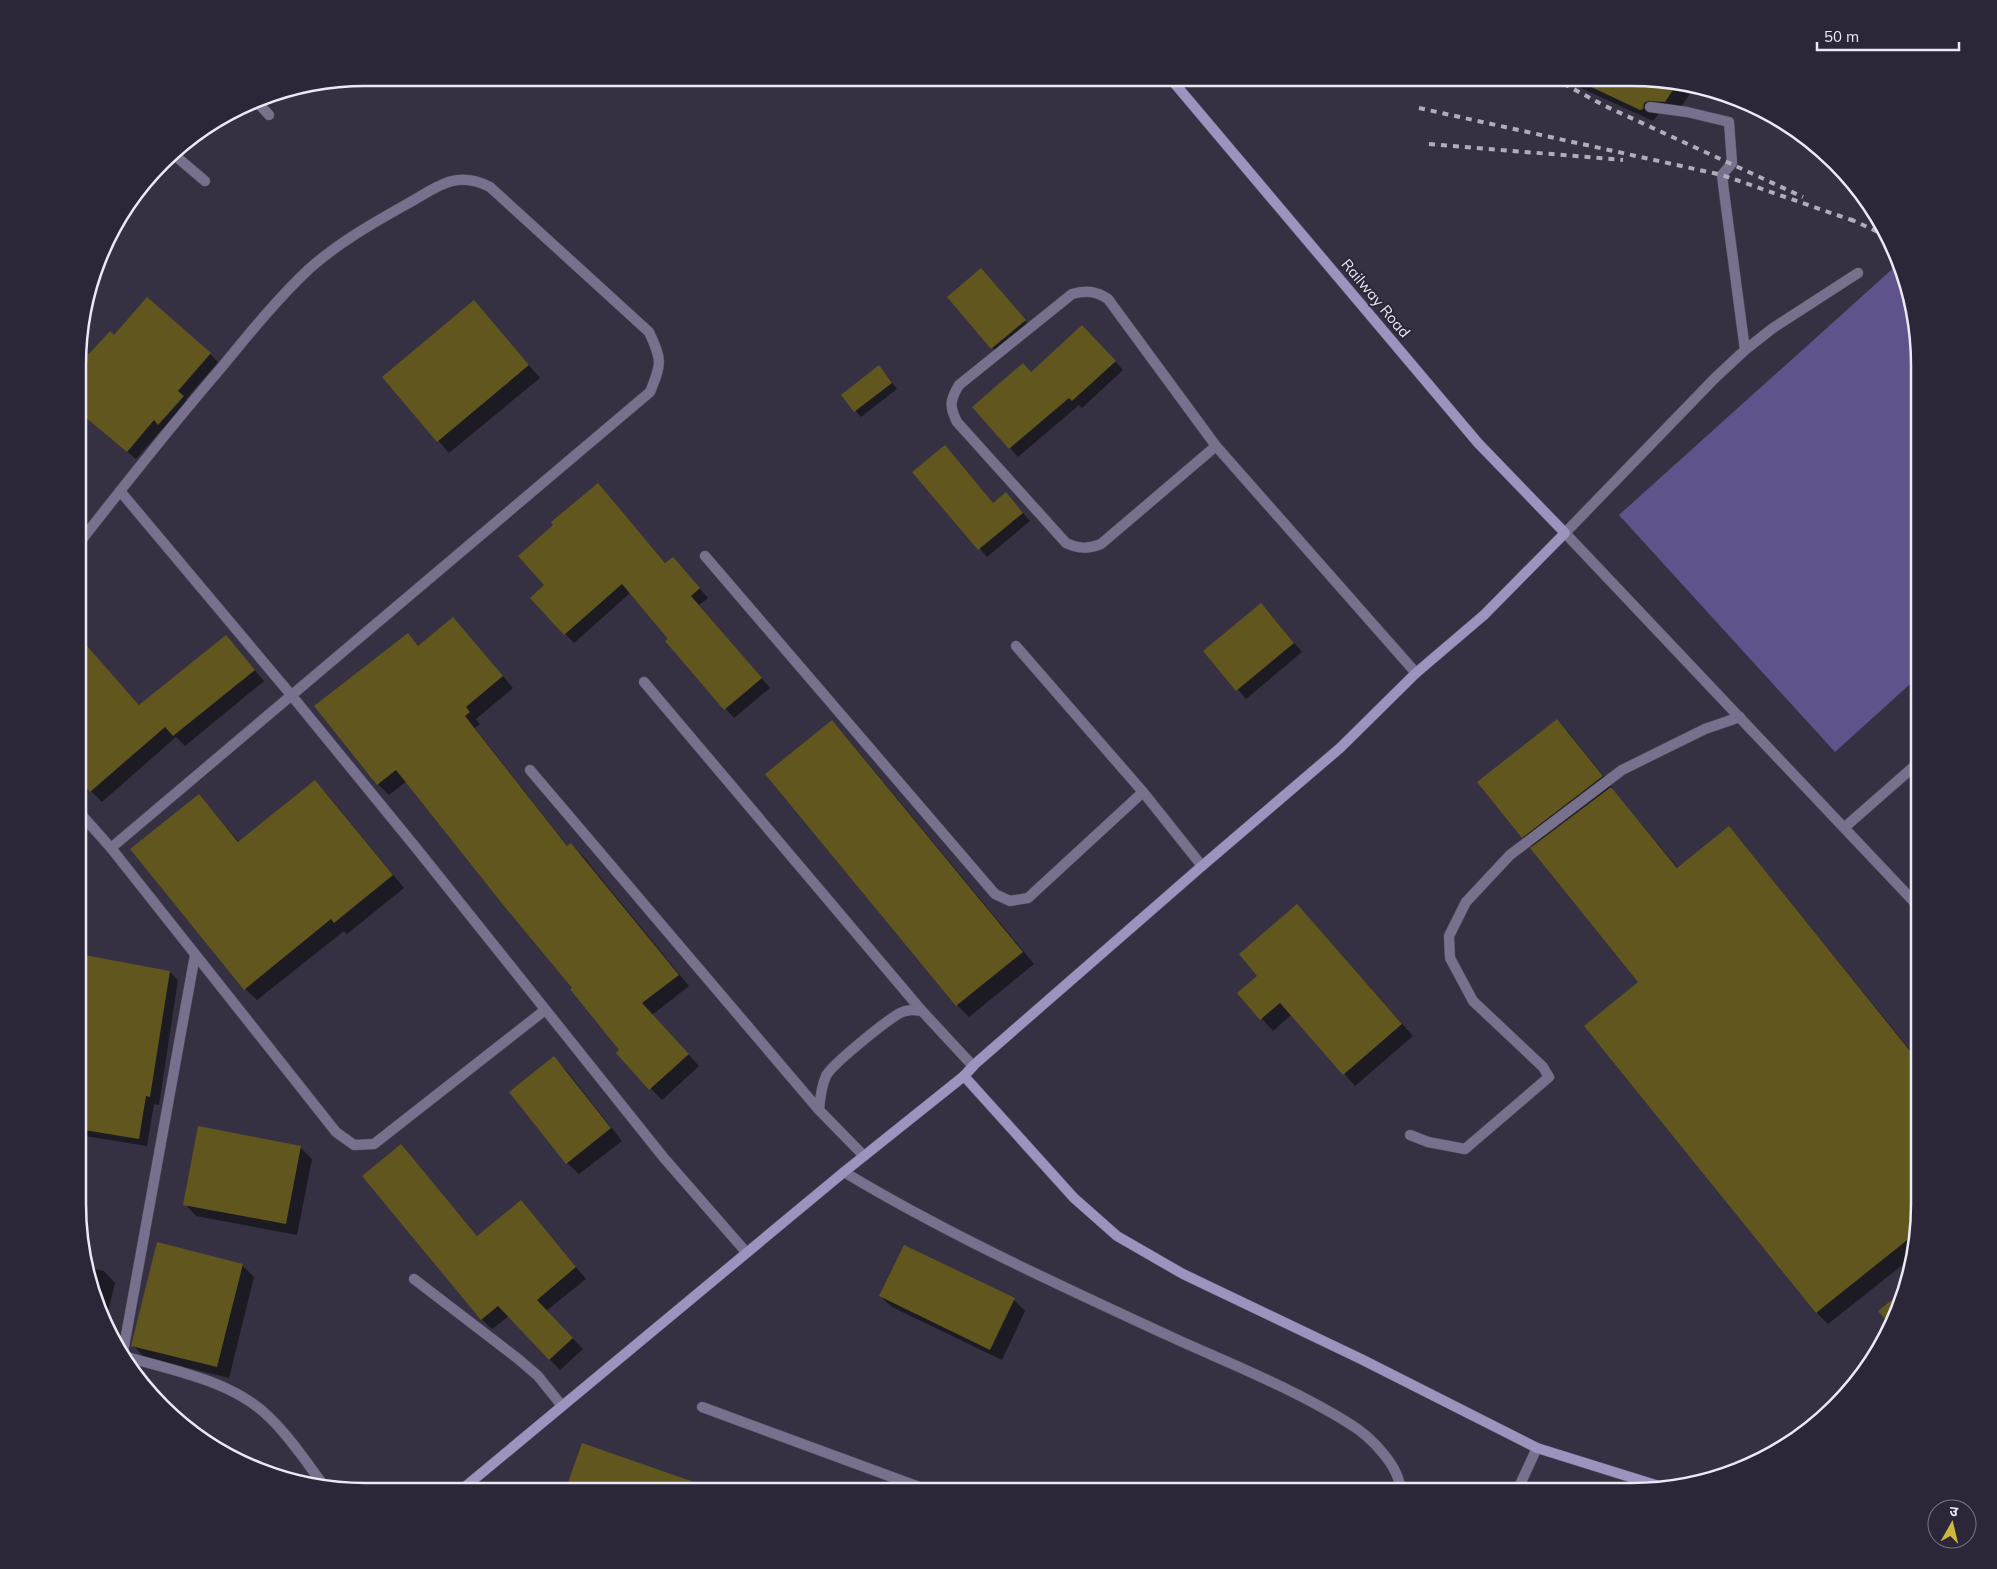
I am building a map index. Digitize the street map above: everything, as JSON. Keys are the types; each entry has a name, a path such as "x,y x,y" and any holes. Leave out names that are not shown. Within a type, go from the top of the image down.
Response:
{"street":[{"name":"Railway Road","path":"1177,86 1478,443 1565,533"},
{"path":"1650,106 1729,122 1732,163 1722,175 1745,350"},
{"path":"262,107 269,115"},
{"path":"178,158 205,181"},
{"path":"86,534 150,452 262,318 310,269 368,225 448,181 463,178 478,181 490,187 648,332 659,354 659,372 650,392 485,529 292,696 111,848"},
{"path":"470,1483 746,1252 964,1076 973,1066 1202,866 1340,748 1416,673 1484,615 1715,378 1745,350 1773,328 1858,273"},
{"path":"1216,446 1101,544 1089,548 1076,548 1066,543 957,422 951,410 952,396 959,384 1072,294 1084,290 1098,293 1108,299 1216,446 1416,673"},
{"path":"120,491 292,696 664,1158 746,1252"},
{"path":"1565,533 1911,898"},
{"path":"705,556 994,894 1010,901 1028,898 1143,792"},
{"path":"1016,646 1143,792 1202,866"},
{"path":"644,682 922,1011 973,1066"},
{"path":"1410,1135 1428,1142 1465,1149 1549,1077 1543,1068 1472,1001 1450,958 1449,936 1466,902 1510,855 1622,770 1705,729 1740,716"},
{"path":"1845,827 1911,769"},
{"path":"530,770 819,1110 864,1156"},
{"path":"86,820 111,848 336,1132 354,1145 374,1144 545,1010"},
{"path":"124,1344 195,955"},
{"path":"819,1110 822,1087 827,1074 835,1065 901,1012 910,1010 922,1011"},
{"path":"964,1076 1074,1198 1117,1236 1183,1274 1360,1359 1537,1448 1647,1482"},
{"path":"844,1172 945,1229 1079,1294 1298,1394 1352,1424 1387,1457 1400,1483"},
{"path":"414,1279 538,1376 562,1406"},
{"path":"133,1359 202,1380 240,1395 269,1417 318,1478"},
{"path":"702,1407 908,1483"},
{"path":"1521,1483 1537,1448"}],"shaded area":[{"path":"1893,268 1905,311 1911,366 1911,683 1835,752 1619,515"}],"building":[{"path":"1589,86 1631,86 1673,90 1665,102 1648,101 1644,103 1643,109 1640,110"},
{"path":"981,268 1026,320 991,349 947,297"},
{"path":"147,297 211,353 178,391 184,396 158,425 154,420 127,452 86,418 87,352 89,354 110,331 114,335"},
{"path":"474,300 529,365 437,442 382,377"},
{"path":"1082,325 1116,361 1072,401 1069,398 1009,449 972,407 1023,363 1031,372"},
{"path":"879,365 892,383 854,412 841,395"},
{"path":"945,445 993,503 1006,492 1023,513 978,550 912,472"},
{"path":"598,483 665,563 673,557 700,588 691,596 762,678 724,710 665,641 668,639 622,584 564,635 530,598 544,585 518,556 553,525 551,522"},
{"path":"1261,603 1294,643 1236,691 1203,651"},
{"path":"453,617 503,676 466,707 470,712 465,716 567,846 571,843 679,975 642,1003 689,1054 649,1090 616,1053 619,1050 570,989 572,988 396,770 377,785 314,706 408,633 418,646"},
{"path":"226,635 255,670 173,736 165,727 90,792 86,787 86,645 139,705"},
{"path":"1557,719 1603,776 1522,838 1477,782"},
{"path":"832,720 1023,952 956,1006 765,774"},
{"path":"315,780 393,875 334,923 331,919 244,990 130,849 199,794 238,842"},
{"path":"1611,787 1677,868 1729,826 1911,1052 1911,1203 1908,1239 1816,1313 1584,1026 1638,982 1530,848"},
{"path":"1297,904 1402,1024 1343,1075 1280,1003 1260,1020 1237,993 1257,976 1239,954"},
{"path":"86,955 170,971 150,1097 146,1096 139,1139 86,1130"},
{"path":"554,1056 611,1128 566,1164 509,1092"},
{"path":"198,1126 301,1146 286,1224 183,1205"},
{"path":"401,1144 477,1236 521,1200 576,1267 537,1300 573,1338 549,1360 498,1306 481,1320 362,1176"},
{"path":"157,1242 243,1264 217,1367 131,1346"},
{"path":"904,1245 1015,1298 990,1350 879,1296"},
{"path":"1894,1298 1885,1319 1878,1311"},
{"path":"582,1443 697,1483 568,1483"}],"railway":[{"path":"1568,86 1605,106 1803,197"},
{"path":"1419,108 1722,175 1857,222"},
{"path":"1429,144 1623,160"},
{"path":"1850,219 1876,231"}]}
